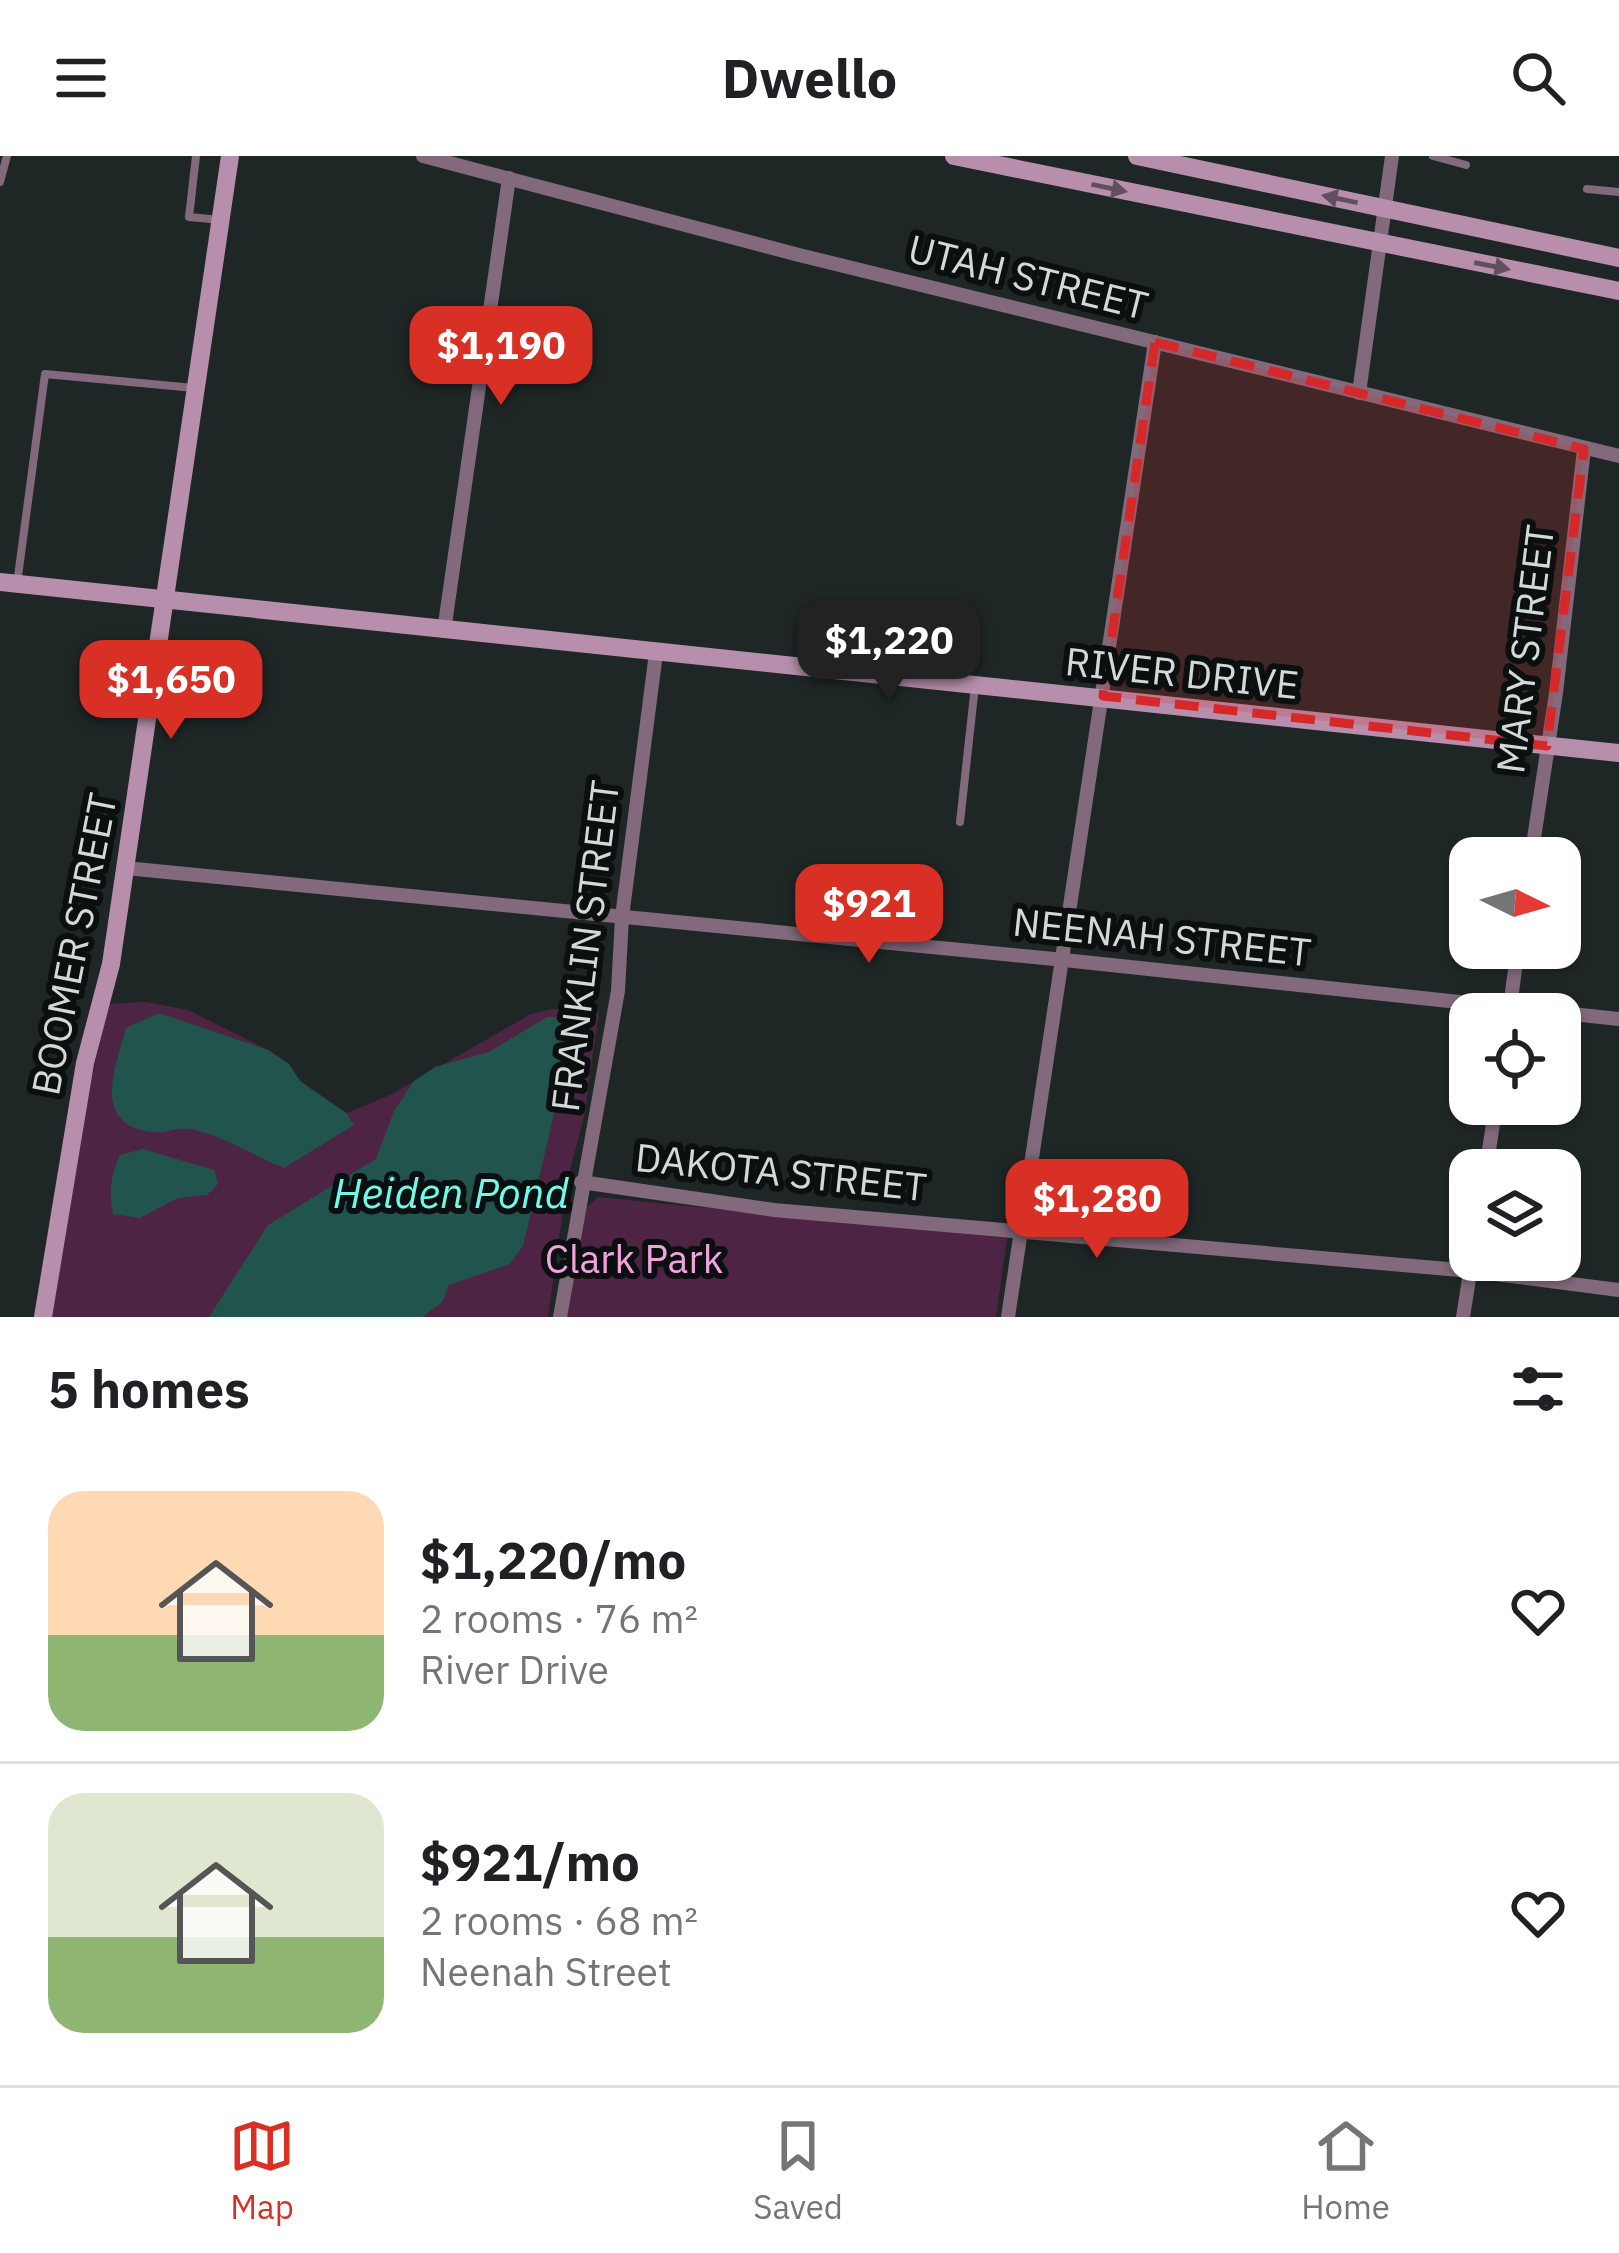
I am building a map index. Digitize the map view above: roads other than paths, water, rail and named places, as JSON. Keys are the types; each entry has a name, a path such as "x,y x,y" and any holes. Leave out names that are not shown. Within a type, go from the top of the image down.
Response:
{"street":[{"name":"BOOMER STREET","path":"43,1317 85,1063 111,964 230,156"},
{"name":"UTAH STREET","path":"423,156 799,255 1619,457"},
{"path":"954,156 1619,291"},
{"path":"1137,156 1619,258"},
{"path":"1359,393 1392,156"},
{"path":"444,631 509,178"},
{"path":"1008,1317 1155,342"},
{"name":"MARY STREET","path":"1534,837 1584,448"},
{"name":"RIVER DRIVE","path":"9,583 1619,754"},
{"name":"FRANKLIN STREET","path":"560,1317 618,992 622,917 656,653"},
{"name":"NEENAH STREET","path":"125,868 1064,960 1449,1003"},
{"name":"NEENAH STREET","path":"1581,1016 1619,1019"},
{"name":"DAKOTA STREET","path":"581,1182 774,1210 1449,1264"},
{"path":"1463,1317 1469,1281"},
{"name":"DAKOTA STREET","path":"1564,1281 1619,1290"}],"lane":[{"path":"0,182 7,156"},
{"path":"196,156 189,218 221,220"},
{"path":"1433,156 1466,164"},
{"path":"1587,189 1619,192"},
{"path":"9,583 45,374 196,388"},
{"path":"960,822 975,684"}],"water":[{"path":"159,1013 268,1050 289,1064 300,1081 347,1114 354,1125 284,1168 201,1131 133,1127 114,1107 113,1077 126,1028"},
{"name":"Heiden Pond","path":"547,1017 582,1017 581,1038 563,1076 523,1246 510,1264 449,1285 442,1302 423,1317 209,1317 268,1225 376,1159 394,1111 414,1081 435,1067 489,1052"},
{"path":"143,1149 214,1170 218,1184 207,1195 178,1198 140,1218 113,1214 111,1184 120,1155"}],"park label":[{"name":"Clark Park","path":"634,1259"}]}
